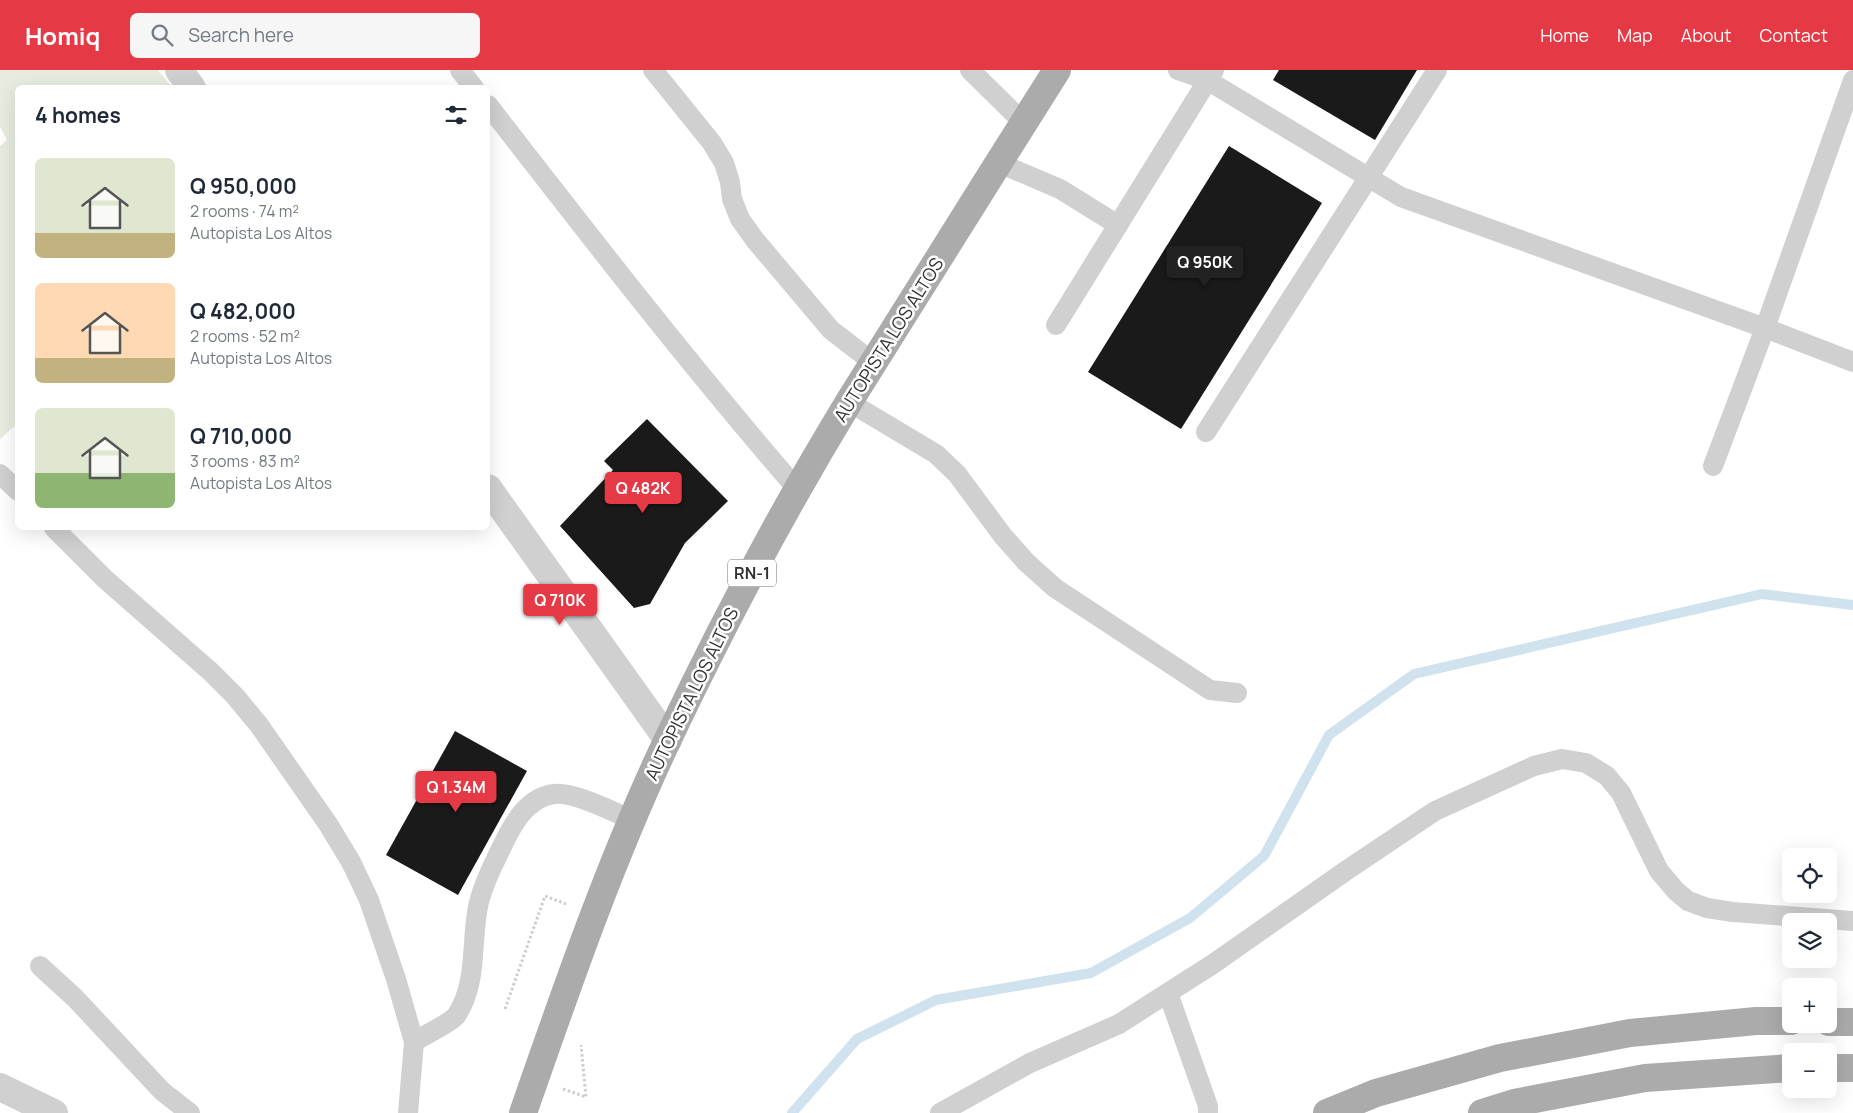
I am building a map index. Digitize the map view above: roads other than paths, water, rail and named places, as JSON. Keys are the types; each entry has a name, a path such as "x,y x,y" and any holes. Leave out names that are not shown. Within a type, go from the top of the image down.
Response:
{"main road":[{"name":"AUTOPISTA LOS ALTOS","path":"523,1113 595,914 632,820 668,740 759,560 849,402 1057,70"},
{"path":"1327,1113 1376,1093 1500,1058 1630,1033 1756,1021 1782,1021"},
{"path":"1837,1022 1853,1022"},
{"path":"1837,1068 1853,1068"},
{"path":"1482,1113 1514,1103 1645,1078 1782,1069"}],"street":[{"path":"179,70 190,85"},
{"path":"490,491 668,740"},
{"path":"0,1086 54,1113"}],"lane":[{"path":"460,70 472,85"},
{"path":"653,70 712,143 724,163 730,182 732,199 740,219 755,240 831,330 874,363"},
{"path":"970,70 1024,123"},
{"path":"1178,70 1210,75 1401,197 1765,328 1853,362"},
{"path":"1206,432 1437,70"},
{"path":"1056,324 1210,75"},
{"path":"1713,466 1765,328 1853,80"},
{"path":"490,108 657,322 750,436 798,490"},
{"path":"999,163 1060,189 1118,225"},
{"path":"849,402 936,454 957,474 1003,536 1026,562 1055,588 1210,690 1236,694"},
{"path":"0,474 15,488"},
{"path":"56,530 105,579 211,672 235,696 265,732 328,824 354,869 369,900 396,980 414,1042 408,1113"},
{"path":"940,1113 1030,1063 1118,1024 1213,964 1435,811 1534,766 1562,759 1586,763 1607,776 1621,793 1659,871 1676,891 1688,900 1706,908 1733,912 1853,920"},
{"path":"414,1042 455,1017 467,993 472,972 474,935 479,902 488,875 511,826 524,811 540,799 554,794 572,796 632,820"},
{"path":"40,966 75,998 162,1091 190,1113"},
{"path":"1168,992 1206,1100 1208,1113"}],"waterway":[{"path":"792,1113 857,1039 936,1000 1091,973 1190,918 1264,856 1329,735 1414,674 1762,594 1853,605"}]}
